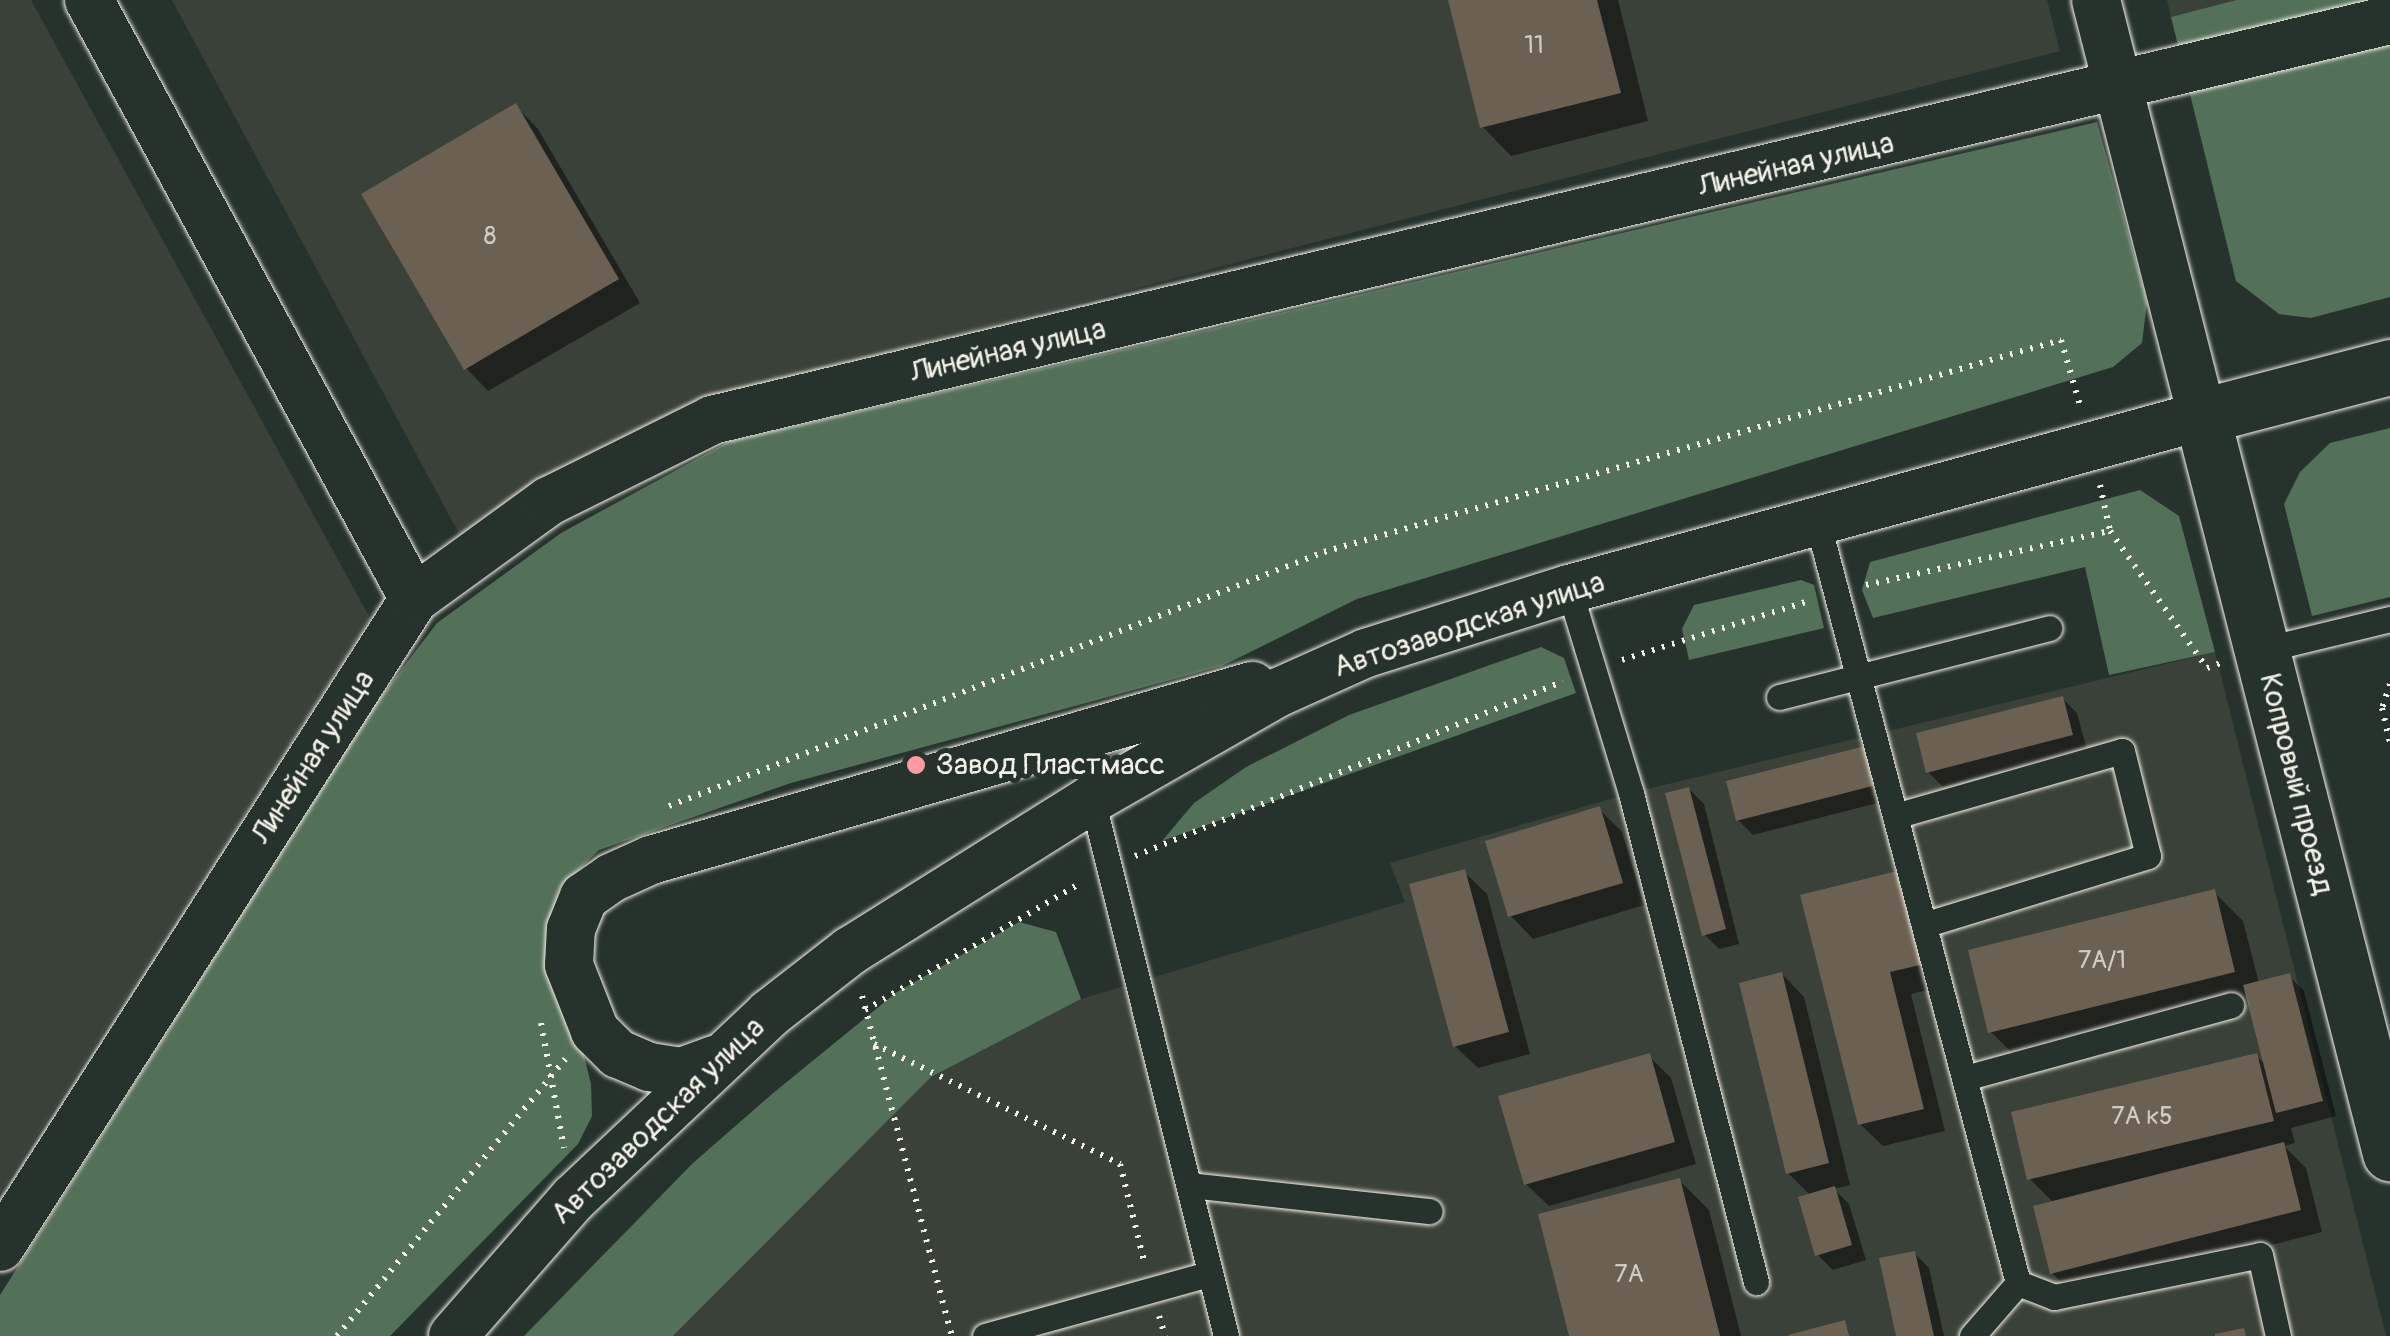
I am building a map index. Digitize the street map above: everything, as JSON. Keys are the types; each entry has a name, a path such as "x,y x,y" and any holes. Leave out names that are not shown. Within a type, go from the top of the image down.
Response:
{"main road":[{"name":"Автозаводская улица","path":"2202,416 2390,366"},
{"name":"Копровый проезд","path":"2202,416 2390,1152"}],"street":[{"path":"89,0 414,599"},
{"path":"2096,0 2202,416"},
{"name":"Линейная улица","path":"0,1247 414,599 549,501 712,420 2118,89 2390,20"},
{"name":"Автозаводская улица","path":"453,1336 574,1198 714,1060 850,952 1092,799 1279,692 1366,653 1569,589 2202,416"},
{"path":"714,1060 681,1072 649,1067 618,1054 595,1031 570,965 571,929 584,897 611,878 650,860 1366,653"}],"lane":[{"path":"1817,520 2018,1283"},
{"path":"1569,589 1631,793 1756,1282"},
{"path":"2262,650 2390,619"},
{"path":"1779,698 2049,628"},
{"path":"1895,816 2122,751 2148,856 1924,924"},
{"path":"1092,799 1226,1336"},
{"path":"1965,1078 2231,1005"},
{"path":"1189,1185 1430,1211"},
{"path":"2018,1283 2054,1296 2260,1255 2278,1336"},
{"path":"986,1336 1209,1274"},
{"path":"1972,1336 2018,1283"}],"path":[{"path":"658,810 1324,552 2061,340 2091,445"},
{"path":"2390,684 2382,708 2390,743"},
{"path":"850,952 952,1336"},
{"path":"541,1019 574,1198"},
{"path":"337,1336 550,1074 595,1031"},
{"path":"874,1044 1120,1164 1165,1336"}],"shaded area":[{"path":"0,0 31,0 370,618 0,1193"},
{"path":"172,0 2047,0 2060,51 697,401 463,541"},
{"path":"2167,0 2236,0 2171,17"},
{"path":"2215,652 2386,1336 673,1336 931,1077 1081,999 1405,902 1390,863 1631,793"}],"green space":[{"path":"2236,0 2390,0 2390,297 2311,318 2279,314 2236,281 2171,17"},
{"path":"2097,122 2147,302 2142,343 2113,367 1357,599 1222,666 791,783 599,850 560,888 551,922 591,1084 592,1116 578,1144 390,1336 0,1336 0,1295 377,702 437,623 561,533 728,442"},
{"path":"2390,428 2390,597 2312,616 2284,504 2300,472 2330,443"},
{"path":"2140,490 2179,516 2215,652 2109,675 2085,567 1873,618 1862,590 1870,562"},
{"path":"1801,580 1814,585 1824,628 1689,660 1682,629 1694,605"},
{"path":"1541,647 1564,658 1576,693 1162,841 1194,803 1246,767 1349,715"},
{"path":"1019,922 1056,932 1081,999 931,1077 673,1336 524,1336 693,1163 772,1094 897,992"}],"building":[{"path":"1448,0 1597,0 1621,93 1480,128"},
{"path":"516,103 619,279 464,370 361,194"},
{"path":"2063,696 2073,735 1926,773 1916,733"},
{"path":"1873,744 1884,783 1736,821 1726,781"},
{"path":"1689,787 1726,929 1702,936 1665,793"},
{"path":"1600,806 1623,883 1508,917 1485,841"},
{"path":"1465,869 1509,1032 1453,1047 1409,884"},
{"path":"1901,870 1924,964 1890,972 1924,1109 1858,1125 1800,895"},
{"path":"2215,889 2235,972 1988,1033 1968,950"},
{"path":"1782,972 1829,1163 1786,1174 1739,983"},
{"path":"2290,973 2323,1101 2276,1113 2243,985"},
{"path":"1650,1053 1675,1142 1524,1185 1498,1096"},
{"path":"2257,1053 2274,1121 2027,1180 2011,1112"},
{"path":"2284,1142 2301,1210 2050,1274 2033,1206"},
{"path":"1680,1178 1720,1336 1569,1336 1538,1214"},
{"path":"1835,1186 1852,1245 1815,1256 1798,1197"},
{"path":"1915,1251 1934,1336 1896,1336 1879,1258"},
{"path":"1845,1320 1849,1336 1788,1335"},
{"path":"2244,1328 2246,1336 2215,1336 2215,1334"}],"place":[{"name":"Завод Пластмасс","path":"916,765"}]}
